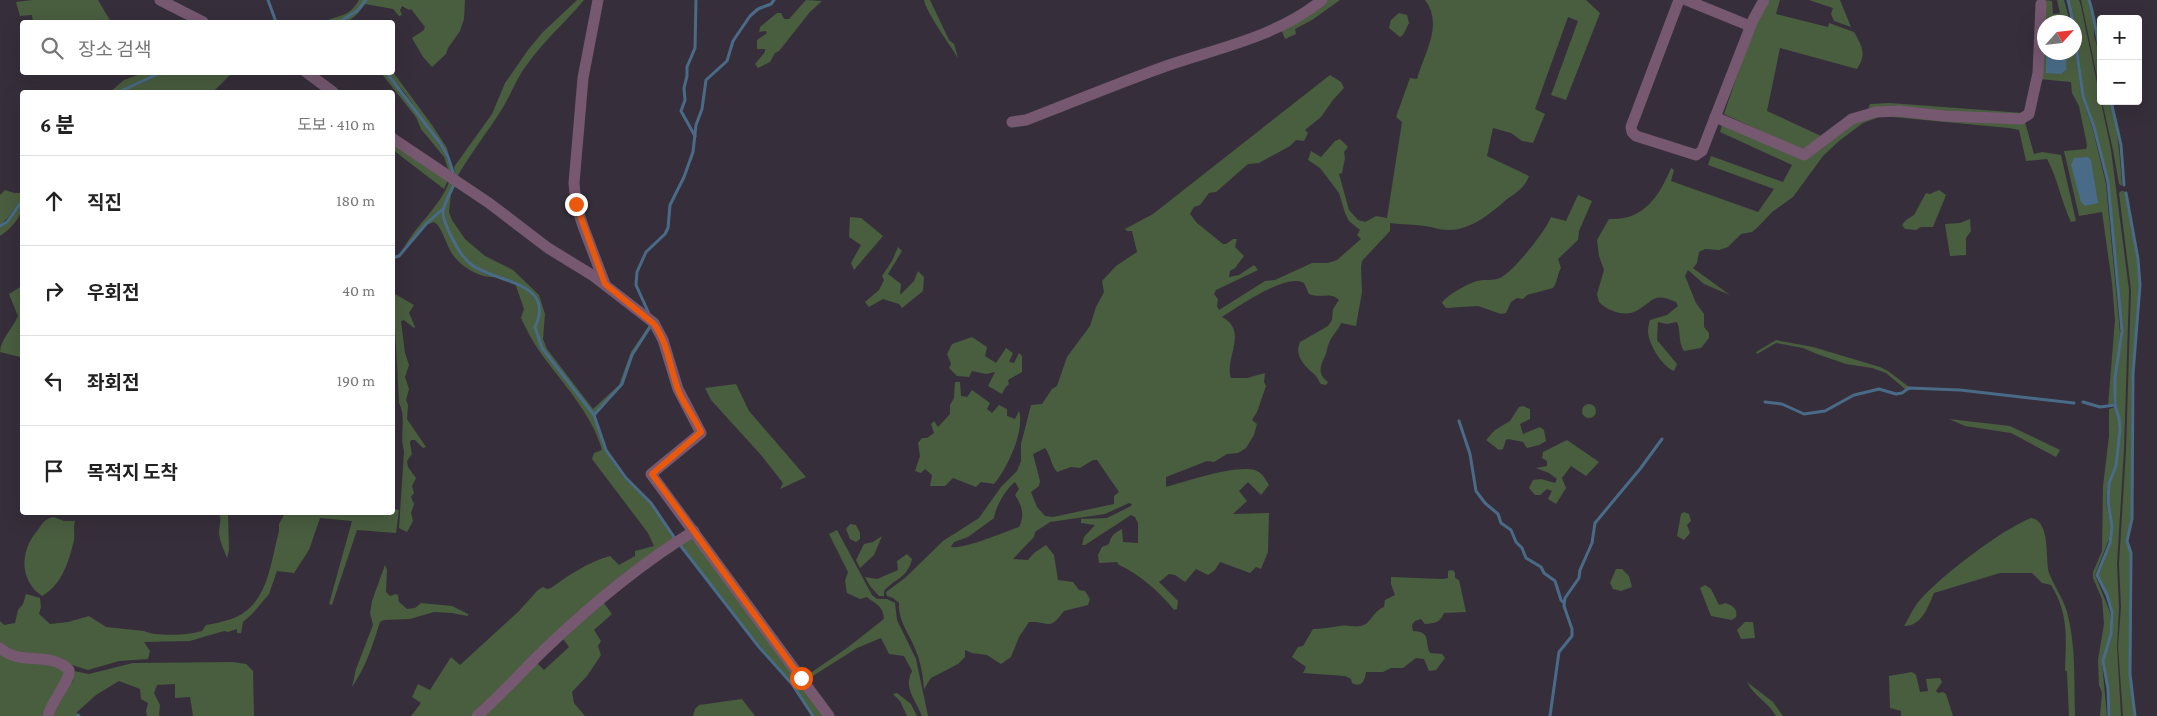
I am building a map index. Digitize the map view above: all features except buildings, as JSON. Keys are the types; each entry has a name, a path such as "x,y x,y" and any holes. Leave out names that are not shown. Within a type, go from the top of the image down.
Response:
{"street":[{"path":"160,0 199,20"},
{"path":"598,0 583,78 574,183 576,204 605,284"},
{"path":"1012,122 1026,120 1149,72 1274,30 1289,23 1322,0"},
{"path":"1679,0 1631,127 1632,132 1636,136 1696,155 1702,151 1750,26 1764,0"},
{"path":"1686,0 1750,26"},
{"path":"1715,117 1804,155 1852,119 1876,112 1899,111 1944,116 2021,119 2029,114 2038,73 2041,4"},
{"path":"310,75 330,90"},
{"path":"395,140 489,204 540,243 605,284 658,329 664,340 678,389 701,432 652,474 830,716"},
{"path":"477,716 545,649 601,599 638,568 694,531"},
{"path":"0,648 12,656 57,662 69,670 69,678 53,701 48,716"}],"green space":[{"path":"32,0 98,0 110,20 33,20 32,15 20,16 16,2"},
{"path":"359,0 365,0 357,10 342,20 329,20 348,13"},
{"path":"366,0 465,0 464,19 460,31 446,54 432,67 423,57 412,38 424,30 425,27 411,9 409,10 402,6 400,10 402,15 399,16 393,9 365,4 351,19 343,20 357,11"},
{"path":"577,0 584,0 526,66 502,109 456,179 454,167 492,114 505,83 542,33"},
{"path":"806,0 822,1 810,12 779,51 775,53 770,62 758,68 755,64 765,52 765,49 757,49 757,40 767,33 766,31 759,32 760,27 777,13 781,13 784,19 789,19"},
{"path":"924,0 930,0 949,40 954,44 958,58 934,20"},
{"path":"1325,0 1340,0 1312,20 1295,29 1296,34 1285,39 1281,29"},
{"path":"1425,0 1586,0 1600,13 1566,100 1551,95 1578,21 1568,17 1535,109 1545,114 1533,143 1522,141 1511,133 1493,128 1487,156 1529,176 1522,187 1487,215 1464,228 1445,230 1421,225 1390,223 1390,231 1362,261 1362,292 1356,326 1341,323 1330,340 1321,365 1322,375 1328,382 1326,385 1321,384 1301,360 1298,347 1300,342 1328,326 1332,320 1333,309 1339,300 1336,297 1309,294 1304,283 1296,281 1286,282 1250,299 1222,317 1230,323 1234,330 1234,345 1230,362 1231,378 1247,378 1265,373 1264,382 1266,386 1257,412 1252,420 1257,424 1254,435 1246,448 1238,453 1227,454 1214,462 1207,461 1166,477 1166,487 1238,469 1249,469 1261,474 1269,485 1261,495 1248,482 1239,491 1247,501 1233,514 1269,513 1268,552 1261,569 1256,567 1250,573 1220,562 1215,570 1208,575 1196,569 1185,582 1175,575 1169,574 1159,582 1178,601 1177,609 1174,610 1149,584 1117,562 1099,563 1098,555 1102,547 1109,544 1113,535 1122,529 1123,542 1138,543 1138,523 1135,517 1131,515 1085,545 1082,545 1084,537 1095,525 1081,523 1081,519 1107,518 1132,504 1129,503 1105,514 1050,522 1035,532 1034,537 1013,559 1028,560 1034,553 1046,545 1054,555 1058,580 1073,582 1079,590 1085,591 1090,599 1088,605 1064,611 1055,621 1049,624 1029,622 1019,637 1011,657 1001,664 987,655 965,650 965,657 958,664 931,678 924,689 919,660 914,645 902,622 899,603 887,596 886,592 905,578 943,541 979,518 1001,487 1017,471 1021,461 1021,444 1031,405 1042,404 1052,389 1057,386 1067,357 1090,326 1096,307 1104,292 1102,281 1116,266 1137,252 1132,231 1125,229 1153,214 1330,75 1341,82 1344,88 1321,117 1305,130 1308,133 1304,141 1296,140 1290,146 1259,163 1248,164 1216,192 1209,193 1200,205 1194,207 1190,214 1197,223 1223,244 1237,239 1235,247 1244,256 1235,268 1230,271 1229,277 1239,275 1254,265 1258,270 1216,290 1214,294 1218,299 1217,306 1219,310 1265,281 1275,280 1312,263 1328,263 1337,260 1361,239 1357,235 1360,230 1349,221 1339,193 1320,168 1308,160 1311,151 1321,157 1335,141 1340,139 1348,147 1344,152 1345,158 1342,173 1339,174 1349,210 1358,220 1365,222 1376,216 1387,218 1402,122 1396,117 1410,78 1417,79 1428,49 1433,29 1433,19","holes":["1045,448 1057,472 1071,467 1080,468 1093,460 1097,460 1119,492 1114,496 1114,504 1053,517 1045,516 1037,507 1031,492 1039,486 1040,481 1033,454","1015,482 1019,489 1015,495 1022,511 1019,527 965,546 951,547 954,542 968,537 994,518 1001,498"]},
{"path":"1770,0 1780,0 1776,14 1828,27 1829,23 1854,32 1863,54 1857,69 1780,48 1767,111 1821,136 1802,150 1724,114 1754,27"},
{"path":"1809,0 1840,0 1851,27 1834,21 1831,14 1833,8"},
{"path":"2045,0 2052,1 2053,14 2060,13 2057,0 2064,0 2068,15 2044,15"},
{"path":"2068,0 2079,0 2097,83 2097,105 2102,105 2111,150 2129,290 2124,450 2117,564 2119,607 2117,646 2121,716 2109,716 2104,661 2112,634 2112,612 2107,594 2097,575 2110,543 2112,527 2108,502 2121,430 2116,405 2116,378 2123,331 2108,182 2095,127 2084,96 2079,60 2082,60 2082,15 2072,15"},
{"path":"2081,0 2088,0 2094,22 2094,36 2097,46 2097,77"},
{"path":"1399,13 1407,15 1409,23 1400,37 1389,28 1391,20"},
{"path":"2042,60 2076,60 2082,97 2093,130 2106,184 2120,333 2113,404 2108,406 2115,320 2102,212 2079,216 2064,151 2086,149 2087,145 2079,106 2072,93 2071,82 2039,79"},
{"path":"138,75 155,75 121,90 112,90 124,80"},
{"path":"158,75 230,75 215,90 124,90"},
{"path":"383,75 387,75 396,86 430,132 449,162 453,173 450,175 444,157 421,129 416,117"},
{"path":"389,75 395,75 432,125 447,148 449,156 404,92"},
{"path":"1890,103 2023,113 2019,117 1868,110 1870,104"},
{"path":"2103,105 2111,105 2113,112 2122,186 2119,184"},
{"path":"1876,115 2025,122 2034,154 2042,152 2061,155 2076,221 2071,222 2047,159 2026,161 2019,130 1882,116 1863,123 1839,141 1823,156 1793,197 1772,212 1752,232 1741,234 1728,247 1719,250 1705,249 1699,252 1697,263 1693,268 1730,295 1704,284 1688,270 1685,276 1696,303 1704,314 1704,327 1709,333 1709,338 1701,348 1684,351 1677,322 1667,324 1658,322 1657,340 1677,364 1674,371 1665,365 1657,354 1648,332 1650,320 1667,315 1678,306 1676,302 1669,299 1655,298 1638,310 1622,313 1612,311 1599,302 1597,294 1604,270 1599,256 1597,240 1609,219 1621,219 1631,216 1648,205 1661,188 1671,168 1674,170 1671,181 1758,212 1774,189 1708,165 1711,156 1783,182 1792,165 1720,132 1722,125 1801,159 1853,121"},
{"path":"397,143 448,180 444,189 395,152"},
{"path":"450,179 454,183 443,208 425,224 401,254 412,235 440,199"},
{"path":"5,190 20,193 20,202 0,225 0,195"},
{"path":"1939,190 1946,195 1933,227 1921,227 1916,230 1905,229 1902,225 1914,215 1926,193 1930,194"},
{"path":"2121,191 2125,193 2137,259 2139,285 2132,374 2131,518 2127,541 2130,553 2129,674 2134,716 2123,716 2118,646 2121,607 2119,564 2126,450 2131,290 2119,193"},
{"path":"451,193 449,212 465,239 485,256 513,270 539,295 545,314 543,339 547,349 593,409 619,385 631,352 648,327 648,322 650,327 632,355 621,383 594,414 543,348 536,327 540,312 538,301 531,292 482,271 465,259 460,252 445,219 446,205"},
{"path":"1578,195 1592,201 1579,231 1578,240 1558,259 1561,268 1553,288 1527,295 1523,299 1517,298 1511,302 1506,313 1501,314 1478,306 1446,308 1442,303 1444,300 1458,290 1477,281 1497,279 1506,274 1528,250 1548,224 1551,217 1566,221"},
{"path":"20,206 20,215 16,222 0,236 0,227 7,223"},
{"path":"443,210 444,221 455,245 464,258 482,272 498,277 478,274 465,267 451,252 437,224 434,222 426,225"},
{"path":"850,217 861,218 883,236 854,270 851,263 861,245 849,237"},
{"path":"1970,219 1971,231 1966,238 1966,255 1950,256 1945,224 1960,223"},
{"path":"898,247 902,251 888,274 901,284 900,295 914,281 918,271 924,277 923,291 902,308 899,304 883,299 869,307 865,302 879,290 884,280 882,276 892,261"},
{"path":"515,283 528,291 539,306 535,327 542,348 594,415 605,450 625,479 650,503 676,540 475,716 411,716 421,703 412,697 418,684 430,690 451,657 460,665 519,611 537,591 543,587 551,588 579,569 594,562 610,556 619,565 635,556 635,551 654,546 648,533 592,459 594,453 602,450 597,436 584,411 535,345 527,331 521,318 524,309"},
{"path":"20,287 20,357 0,352 2,342 18,316 9,294"},
{"path":"395,294 414,305 409,313 415,327 404,320 401,321 405,353 409,365 405,377 409,389 406,400 408,405 407,419 426,447 423,448 415,440 411,440 412,454 407,461 408,467 416,478 412,486 414,493 411,497 414,504 411,513 413,521 407,532 399,528 404,451 402,439 403,421 399,403"},
{"path":"972,337 987,347 985,356 996,363 1006,348 1013,353 1009,362 1014,363 1019,353 1022,356 1022,372 1008,380 1009,384 1002,394 988,386 995,372 986,374 972,371 969,377 957,376 949,368 951,364 947,354 952,344"},
{"path":"1776,340 1813,347 1880,367 1909,387 1905,389 1886,373 1872,368 1846,364 1803,348 1776,343 1757,354 1756,352"},
{"path":"955,382 960,382 961,396 967,397 972,390 990,403 987,409 992,413 999,405 1007,409 1007,416 1015,419 1019,411 1019,429 1014,449 994,484 981,482 976,487 953,478 945,486 930,486 932,475 925,469 921,473 915,471 920,456 918,443 922,438 927,438 934,433 931,424 934,421 938,427 950,414"},
{"path":"736,384 749,411 806,477 780,489 783,483 761,455 711,400 705,388"},
{"path":"1586,404 1592,404 1596,411 1592,418 1586,418 1582,414 1582,408"},
{"path":"1523,406 1530,409 1530,419 1520,424 1523,434 1540,427 1544,430 1546,441 1527,448 1523,442 1508,439 1503,449 1499,450 1486,440 1495,430 1510,421 1519,407"},
{"path":"2115,407 2119,431 2115,466 2108,482 2106,502 2111,527 2109,539 2095,575 2110,612 2110,633 2102,663 2107,716 2100,716 2102,693 2099,685 2098,660 2104,624 2102,599 2093,578 2093,572 2102,551 2103,486 2109,436 2109,409"},
{"path":"1949,419 2010,426 2060,450 2056,457 2011,433 1965,426"},
{"path":"1567,440 1599,462 1586,476 1571,466 1562,478 1566,488 1556,504 1548,499 1552,491 1547,489 1540,495 1535,495 1529,488 1533,480 1541,479 1555,483 1557,479 1549,473 1536,468 1547,466 1547,461 1542,458 1543,452"},
{"path":"395,509 399,510 396,533 357,530 332,605 329,604 352,521 320,518 309,550 294,573 277,571 269,594 243,622 241,633 237,633 237,629 190,641 144,642 150,651 148,659 119,661 88,670 62,662 15,652 0,644 0,621 4,625 15,623 18,610 23,604 26,594 40,598 41,607 39,614 50,624 68,622 89,616 106,627 165,635 202,631 206,625 228,620 252,606 259,596 269,571 279,524 284,515 395,515"},
{"path":"1684,512 1689,514 1691,521 1687,525 1690,533 1684,540 1677,536 1681,514"},
{"path":"219,515 228,515 229,550 227,558 220,536"},
{"path":"54,517 64,521 75,521 74,540 70,556 60,579 55,586 42,596 29,582 24,565 25,556 31,539 40,526 46,520"},
{"path":"2031,518 2037,520 2042,526 2046,541 2049,573 2065,607 2070,625 2074,663 2075,716 2069,716 2067,672 2065,670 2065,626 2061,606 2051,585 2042,583 2032,573 2000,573 1934,593 1924,615 1915,623 1904,626 1918,603 1942,578 2004,532"},
{"path":"850,524 856,525 860,533 860,539 856,542 850,539 846,529"},
{"path":"837,530 872,595 877,599 887,599 895,603 897,620 916,659 928,716 922,716 911,694 909,683 912,671 904,656 889,654 881,638 857,648 808,679 806,676 847,648 884,619 881,608 867,597 860,599 847,593 845,581 848,572 829,534"},
{"path":"693,534 825,716 814,716 792,683 760,646 681,545"},
{"path":"882,536 874,555 860,568 856,560 864,544 873,542"},
{"path":"907,554 912,559 907,571 884,591 884,596 879,596 865,577 877,579 898,570 897,561"},
{"path":"385,565 387,570 386,592 390,596 398,595 399,602 407,609 415,608 421,603 452,606 468,614 468,616 434,612 410,619 384,620 380,622 372,647 352,687 356,669 373,625 370,613 372,601"},
{"path":"1616,569 1622,569 1629,576 1632,587 1621,591 1613,589 1610,583"},
{"path":"1453,570 1455,578 1459,580 1466,612 1444,613 1437,622 1425,624 1421,619 1415,621 1412,625 1413,631 1425,635 1430,653 1442,654 1445,658 1436,670 1429,671 1424,659 1416,658 1403,668 1391,668 1383,672 1366,672 1364,681 1358,685 1352,683 1351,679 1345,676 1303,673 1306,667 1292,657 1298,647 1303,646 1313,629 1360,626 1367,623 1384,607 1385,600 1395,595 1391,584 1391,577 1443,579 1448,578 1448,571"},
{"path":"1705,585 1711,589 1719,605 1726,603 1734,608 1736,617 1732,620 1711,616 1700,588"},
{"path":"603,602 612,614 594,630 601,641 598,646 601,655 587,676 572,692 574,703 585,716 483,716 537,663 544,670 569,647 563,639"},
{"path":"1745,622 1753,622 1755,638 1741,639 1737,630"},
{"path":"0,655 50,662 66,671 45,716 0,716"},
{"path":"233,662 246,664 253,671 254,716 193,716 190,697 175,698 175,684 157,685 154,693 160,705 159,716 147,716 148,703 141,699 140,689 119,681 96,695 77,712 77,716 52,716 73,680 74,671 89,674 133,663"},
{"path":"1912,672 1916,675 1920,692 1928,691 1926,679 1940,678 1942,682 1936,691 1946,694 1953,716 1901,716 1901,711 1890,708 1889,676"},
{"path":"1747,682 1773,702 1783,716 1776,716"},
{"path":"897,693 911,704 917,716 907,716 900,701 893,694"},
{"path":"742,699 755,716 693,716 695,709 699,705"}],"water":[{"path":"2046,60 2067,60 2066,70 2061,74 2046,73"},
{"path":"2088,157 2091,160 2098,203 2085,206 2081,202 2071,165 2074,158"}],"waterway":[{"path":"268,0 275,20"},
{"path":"342,20 357,11 366,0"},
{"path":"695,136 681,111 685,100 684,88 687,67 695,48 696,0"},
{"path":"650,316 636,285 637,272 646,252 665,234 668,228 670,205 684,177 693,152 696,125 702,109 706,80 727,61 733,41 750,16 758,9 771,4 774,0"},
{"path":"2068,0 2071,15"},
{"path":"2089,0 2097,34"},
{"path":"2078,60 2083,96 2094,127 2108,182 2122,331 2115,378 2115,405 2120,430 2116,466 2109,483 2108,502 2112,527 2110,543 2097,575 2107,595 2112,612 2111,634 2103,661 2108,689 2109,716"},
{"path":"123,90 156,75"},
{"path":"388,75 440,143 448,157 454,175"},
{"path":"2112,105 2121,145 2124,185"},
{"path":"455,183 446,202 443,215 459,251 472,265 520,286 531,292 538,301 540,312 535,327 542,348 594,415 606,450 626,478 651,503 676,540"},
{"path":"2126,193 2138,259 2140,285 2133,374 2132,519 2127,541 2131,553 2130,674 2135,716"},
{"path":"0,226 7,222 20,204"},
{"path":"395,257 399,256 426,224 443,209"},
{"path":"594,415 622,384 632,355 650,327"},
{"path":"1765,402 1782,404 1804,414 1825,411 1854,395 1879,389 1896,394 1902,393 1909,388 1960,390 2074,403"},
{"path":"2083,402 2100,407 2115,405"},
{"path":"1459,421 1470,454 1476,491 1485,503 1498,514 1501,523 1511,530 1526,558 1541,567 1544,573 1555,581 1561,600 1564,603"},
{"path":"1550,716 1559,652 1572,636 1572,629 1564,606 1565,598 1579,578 1580,570 1592,543 1595,523 1640,469 1662,439"},
{"path":"680,545 759,647 792,684 813,716"}],"route":[{"path":"576,204 605,284 658,329 664,340 678,389 701,432 686,447 652,474 801,678"}]}
